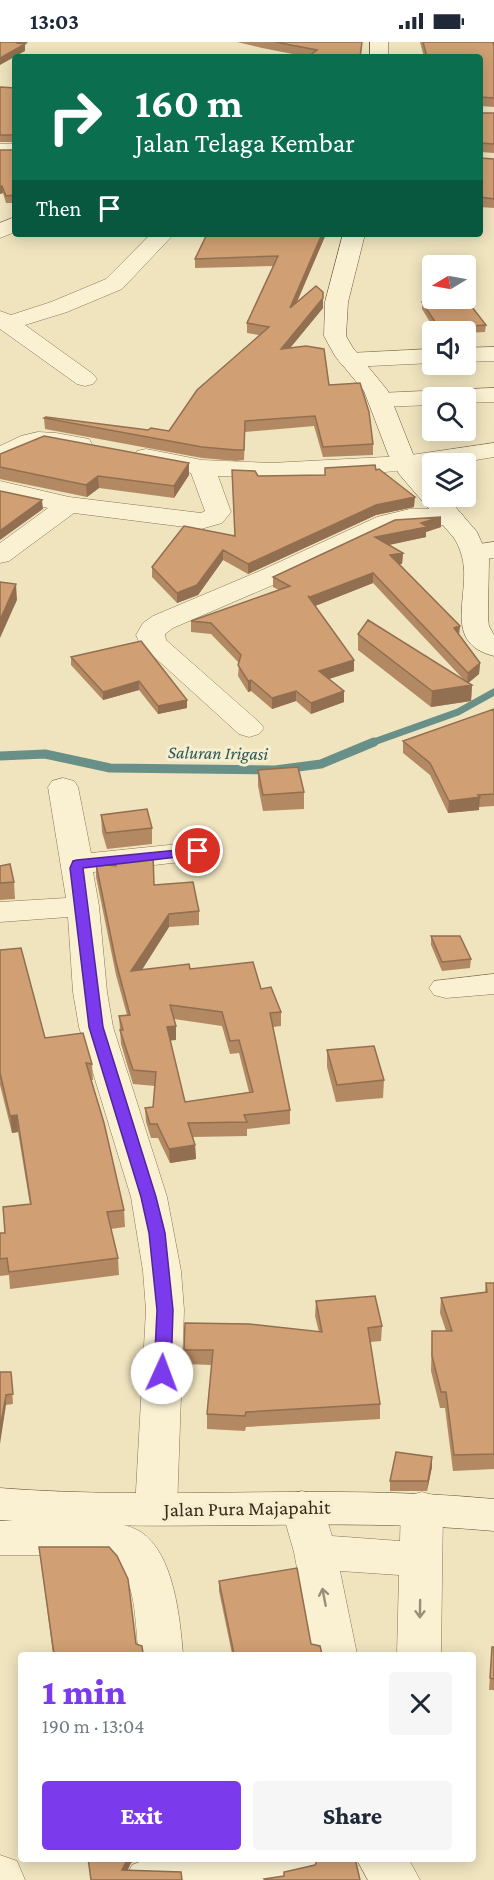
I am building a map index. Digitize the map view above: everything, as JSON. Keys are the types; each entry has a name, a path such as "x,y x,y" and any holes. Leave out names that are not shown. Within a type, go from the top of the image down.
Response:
{"street":[{"path":"3,321 59,308 114,284 160,237"},
{"path":"353,237 335,315 334,335 350,360 375,390 404,463 463,531 484,551 474,625 480,638 494,648"},
{"path":"3,321 85,379"},
{"path":"476,355 494,354"},
{"path":"350,360 422,356"},
{"path":"380,400 494,395"},
{"path":"0,456 23,442 40,438 202,468 271,471 404,463 494,450"},
{"path":"0,489 69,505 194,521 208,520 217,515 218,510 202,468"},
{"path":"0,555 69,505"},
{"path":"249,728 154,644 150,635 153,629 163,622 271,576 386,522 410,517 451,517"},
{"path":"63,787 83,906 90,992 96,1027 149,1197 162,1271 164,1340 156,1509"},
{"path":"77,864 198,851"},
{"path":"0,912 83,906"},
{"path":"446,988 494,984"},
{"name":"Jalan Pura Majapahit","path":"0,1504 89,1510 422,1508 494,1515"},
{"path":"302,1507 315,1552 335,1652"},
{"path":"419,1652 422,1508"},
{"path":"0,1538 120,1539 132,1548 146,1567 161,1652"},
{"path":"315,1552 421,1559"},
{"path":"149,1880 266,1862"},
{"path":"383,1862 396,1880"},
{"path":"406,1880 410,1862"}],"building":[{"path":"0,42 18,42 25,44 0,58"},
{"path":"275,42 362,42 360,54 312,54 317,50"},
{"path":"423,42 493,42 494,98 483,97 483,54 426,54"},
{"path":"0,87 12,88 12,135 0,135"},
{"path":"483,113 494,113 494,144 483,143"},
{"path":"0,150 12,150 12,195 6,196 0,186"},
{"path":"483,158 494,159 494,199 483,197"},
{"path":"206,237 321,237 290,308 316,286 323,292 323,298 281,349 306,346 324,349 329,385 360,383 369,412 373,444 323,447 315,416 245,421 244,450 202,447 44,418 169,431 197,390 269,327 247,323 278,256 195,259"},
{"path":"427,309 474,309 486,325 476,326 476,321 434,321"},
{"path":"44,436 189,463 174,486 98,476 86,485 0,467 0,454"},
{"path":"375,465 376,470 379,469 415,497 376,505 248,564 223,550 197,585 177,593 152,567 184,526 235,536 232,470 255,471 258,476 325,475 325,468"},
{"path":"0,491 5,492 42,500 0,531"},
{"path":"441,517 421,523 427,527 375,537 403,553 390,555 460,626 454,628 480,663 468,673 373,573 308,596 354,660 319,671 344,691 311,703 296,691 272,698 251,680 248,681 238,665 241,655 211,623 191,621 290,586 273,577 395,520"},
{"path":"0,582 16,584 0,620"},
{"path":"368,620 472,685 432,691 358,634"},
{"path":"141,641 187,700 158,706 139,681 103,692 71,657"},
{"path":"494,709 494,794 449,801 430,763 403,741"},
{"path":"298,767 304,792 263,795 258,770"},
{"path":"147,809 152,828 106,833 101,815"},
{"path":"153,854 154,885 193,882 199,911 169,914 131,971 189,964 190,969 253,962 261,989 271,987 281,1012 270,1013 290,1110 244,1115 247,1122 188,1123 195,1145 169,1149 157,1124 150,1124 145,1108 153,1107 156,1072 133,1070 120,1030 123,1030 119,1016 130,1015 116,962 96,864 116,866 113,858","holes":["170,1005 222,1012 230,1041 239,1040 253,1092 185,1102 167,1027 176,1026"]},
{"path":"10,864 14,882 0,883 0,866"},
{"path":"431,936 460,936 471,959 442,962"},
{"path":"21,948 45,1038 83,1033 92,1064 86,1063 104,1123 124,1210 107,1212 118,1258 9,1272 7,1258 0,1259 0,1233 5,1233 3,1207 31,1204 17,1115 10,1116 0,1073 0,950"},
{"path":"374,1046 384,1080 337,1085 327,1050"},
{"path":"486,1283 494,1283 494,1454 454,1455 446,1392 441,1392 432,1356 432,1331 452,1331 441,1298 487,1292"},
{"path":"375,1296 382,1326 368,1328 380,1404 246,1412 245,1416 207,1414 213,1350 184,1350 185,1323 249,1324 322,1332 316,1301"},
{"path":"0,1372 11,1372 13,1394 6,1395 0,1429"},
{"path":"396,1452 432,1457 428,1481 390,1481"},
{"path":"39,1547 109,1547 117,1556 128,1579 136,1644 142,1646 143,1652 54,1652"},
{"path":"297,1568 311,1644 320,1646 322,1652 234,1652 219,1581"},
{"path":"492,1647 494,1647 494,1679 490,1678"},
{"path":"89,1862 126,1862 122,1870 181,1872 182,1880 91,1880"},
{"path":"316,1862 356,1862 360,1880 264,1879 284,1876 284,1872 315,1865"}],"waterway":[{"name":"Saluran Irigasi","path":"371,743 458,712 494,692"},
{"name":"Saluran Irigasi","path":"0,756 45,754 110,768 275,770 321,764 374,742"}],"route":[{"path":"162,1373 165,1310 157,1233 149,1197 96,1027 90,992 83,906 76,868 77,864 198,851"}]}
